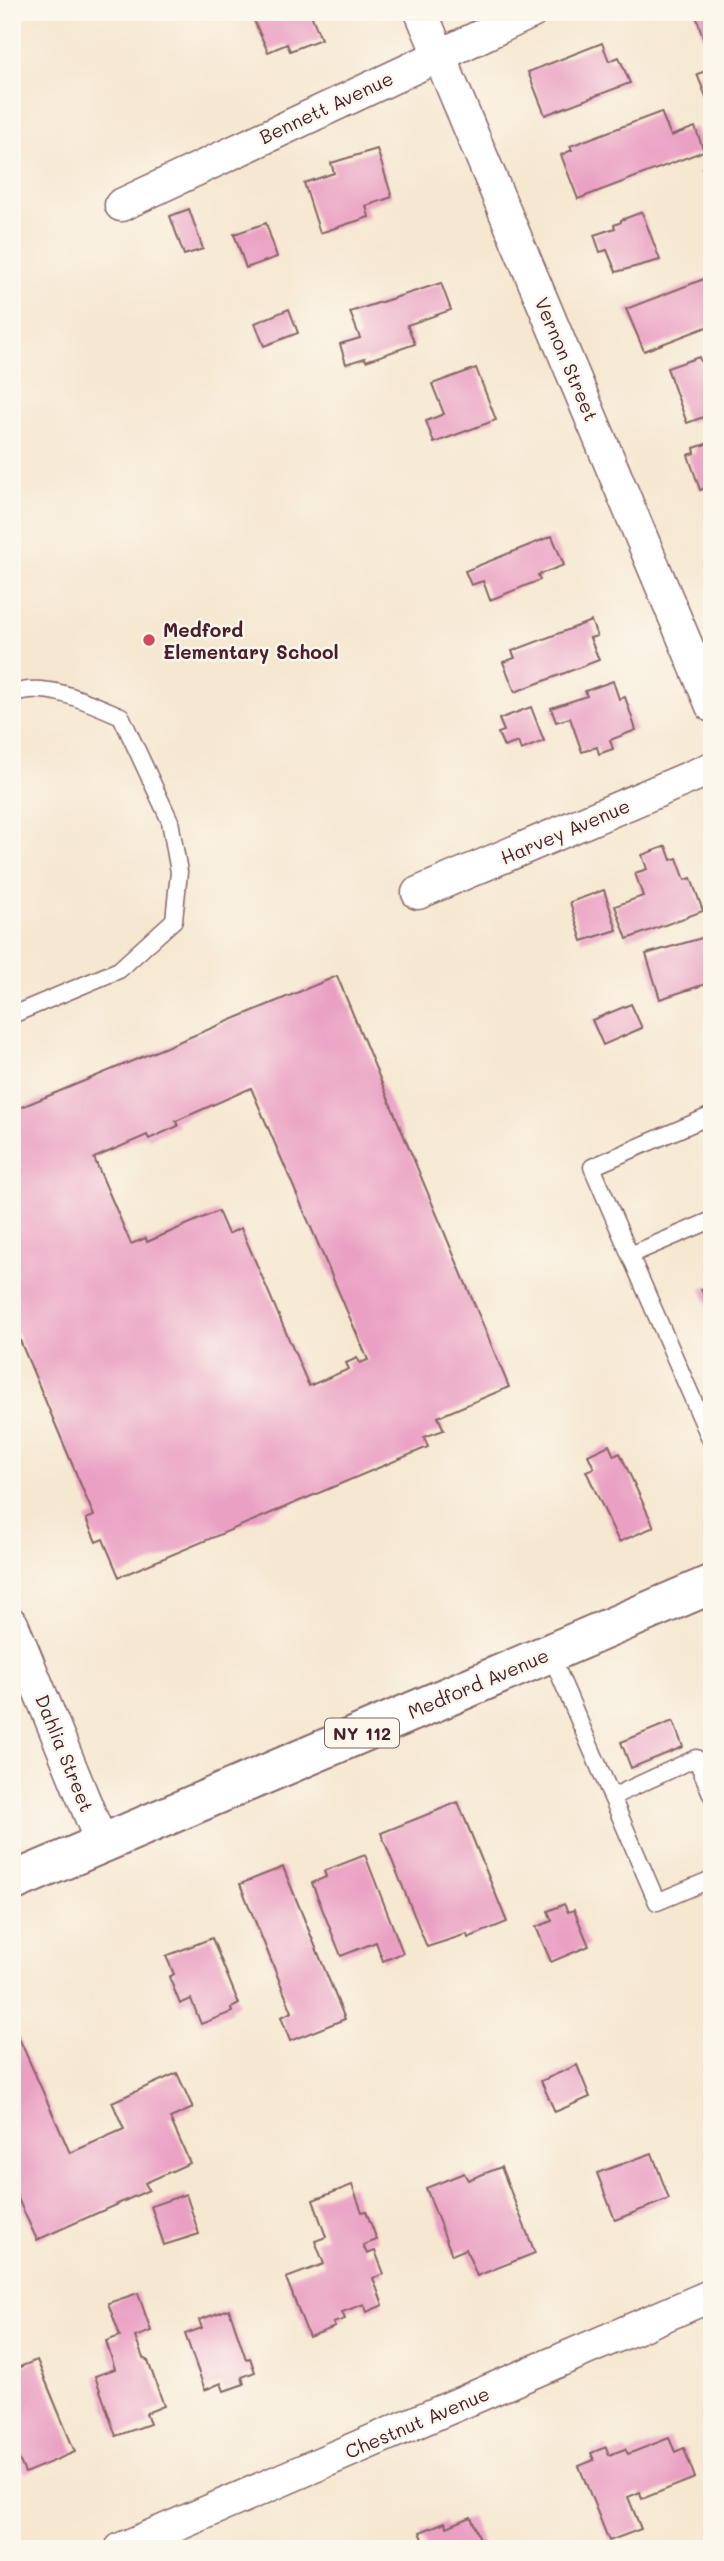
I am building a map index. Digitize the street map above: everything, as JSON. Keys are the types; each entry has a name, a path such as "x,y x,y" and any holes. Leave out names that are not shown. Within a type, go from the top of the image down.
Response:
{"main road":[{"name":"Medford Avenue","path":"12,1882 712,1584"}],"street":[{"name":"Vernon Street","path":"421,12 712,706"},
{"name":"Bennett Avenue","path":"121,205 532,12"},
{"name":"Harvey Avenue","path":"418,893 712,768"},
{"name":"Dahlia Street","path":"12,1624 102,1844"},
{"name":"Chestnut Avenue","path":"121,2549 712,2295"}],"lane":[{"path":"12,694 25,689 75,696 121,716 170,821 179,872 174,920 119,970 12,1015"},
{"path":"712,1115 592,1167 712,1443"},
{"path":"630,1255 712,1220"},
{"path":"550,1653 657,1902 712,1879"},
{"path":"612,1797 696,1758 712,1796"}],"building":[{"path":"310,12 321,39 290,51 287,44 268,52 251,14"},
{"path":"695,12 712,12 712,38 704,41"},
{"path":"602,43 609,61 619,57 630,83 545,115 528,72"},
{"path":"712,69 712,112 697,74"},
{"path":"661,112 671,136 695,127 704,151 578,199 561,155 572,150 570,146"},
{"path":"377,149 392,197 366,206 369,217 320,233 304,183 334,173 331,163"},
{"path":"712,164 712,183 708,185 702,168"},
{"path":"189,209 203,249 184,255 170,216"},
{"path":"642,212 660,260 616,272 607,250 600,252 594,235 615,228 614,225 621,220"},
{"path":"266,223 277,257 246,268 234,234"},
{"path":"709,277 712,283 712,325 644,351 626,309"},
{"path":"441,283 451,310 407,325 415,344 366,361 365,358 346,364 340,344 360,338 350,312"},
{"path":"289,309 298,333 264,346 255,323"},
{"path":"699,357 703,368 712,365 712,414 687,423 667,368"},
{"path":"476,368 496,420 434,443 426,421 444,414 432,384"},
{"path":"712,442 712,486 700,490 688,455 695,453 694,448"},
{"path":"552,536 564,565 538,575 540,580 490,600 483,581 471,585 465,571"},
{"path":"591,621 597,636 590,638 599,660 515,692 503,662 515,658 512,651"},
{"path":"613,681 619,699 625,697 636,730 610,740 613,749 599,754 597,747 582,752 570,718 556,722 551,708 587,696 585,691"},
{"path":"531,707 544,741 521,750 518,742 504,747 498,733 504,731 499,719"},
{"path":"666,846 671,860 677,858 685,880 691,878 703,911 627,939 615,906 643,896 635,873 647,869 642,855"},
{"path":"604,890 617,930 582,941 570,902"},
{"path":"712,935 712,982 660,999 646,954"},
{"path":"337,976 509,1387 438,1417 444,1430 424,1437 428,1447 119,1577 103,1539 96,1542 86,1519 94,1516 16,1331 12,1332 12,1111","holes":["251,1088 368,1360 360,1363 357,1358 346,1363 349,1369 309,1386 241,1228 228,1234 218,1211 147,1242 146,1238 131,1244 94,1158 147,1135 149,1139 178,1126 176,1121"]},
{"path":"631,1004 642,1028 603,1045 592,1020"},
{"path":"712,1285 712,1316 701,1289"},
{"path":"609,1445 614,1456 620,1453 654,1527 619,1542 586,1471 594,1468 588,1455"},
{"path":"673,1721 683,1747 631,1768 621,1742"},
{"path":"12,1777 18,1791 12,1794"},
{"path":"458,1802 507,1922 468,1938 467,1934 427,1947 381,1833"},
{"path":"365,1855 403,1953 383,1961 376,1942 341,1956 312,1883 326,1877 324,1871"},
{"path":"283,1867 345,2019 290,2041 281,2017 292,2012 240,1884"},
{"path":"564,1904 568,1912 574,1910 589,1946 551,1962 536,1927 552,1921 548,1911"},
{"path":"212,1938 239,2004 231,2008 232,2012 201,2024 191,1999 180,2004 169,1977 174,1974 166,1956"},
{"path":"12,2022 70,2153 124,2129 112,2102 177,2073 193,2108 170,2118 190,2163 145,2183 149,2190 37,2240 12,2186"},
{"path":"577,2065 590,2097 555,2112 541,2081"},
{"path":"652,2153 669,2199 615,2220 597,2173"},
{"path":"501,2167 535,2253 477,2276 466,2249 452,2255 426,2188 464,2173 468,2180"},
{"path":"352,2185 377,2240 363,2245 367,2254 375,2251 384,2274 373,2278 383,2305 367,2312 364,2304 342,2312 345,2319 333,2323 335,2327 309,2337 286,2278 324,2264 315,2241 326,2237 313,2200"},
{"path":"186,2194 199,2234 164,2245 151,2206"},
{"path":"138,2293 151,2331 135,2337 143,2358 148,2361 164,2406 146,2413 150,2424 116,2436 95,2376 115,2369 106,2341 120,2336 108,2303"},
{"path":"229,2309 246,2359 250,2358 255,2372 242,2377 244,2384 224,2391 221,2383 205,2390 185,2334 202,2328 199,2320"},
{"path":"37,2360 75,2452 25,2473 12,2443 12,2370"},
{"path":"669,2438 675,2452 684,2448 695,2478 642,2499 640,2492 628,2497 641,2529 609,2541 579,2466 594,2460 591,2453 606,2447 609,2455 625,2449 628,2454"},
{"path":"471,2517 484,2549 427,2549 420,2532 445,2522 447,2527"}],"place":[{"name":"Medford Elementary School","path":"149,640"}]}
